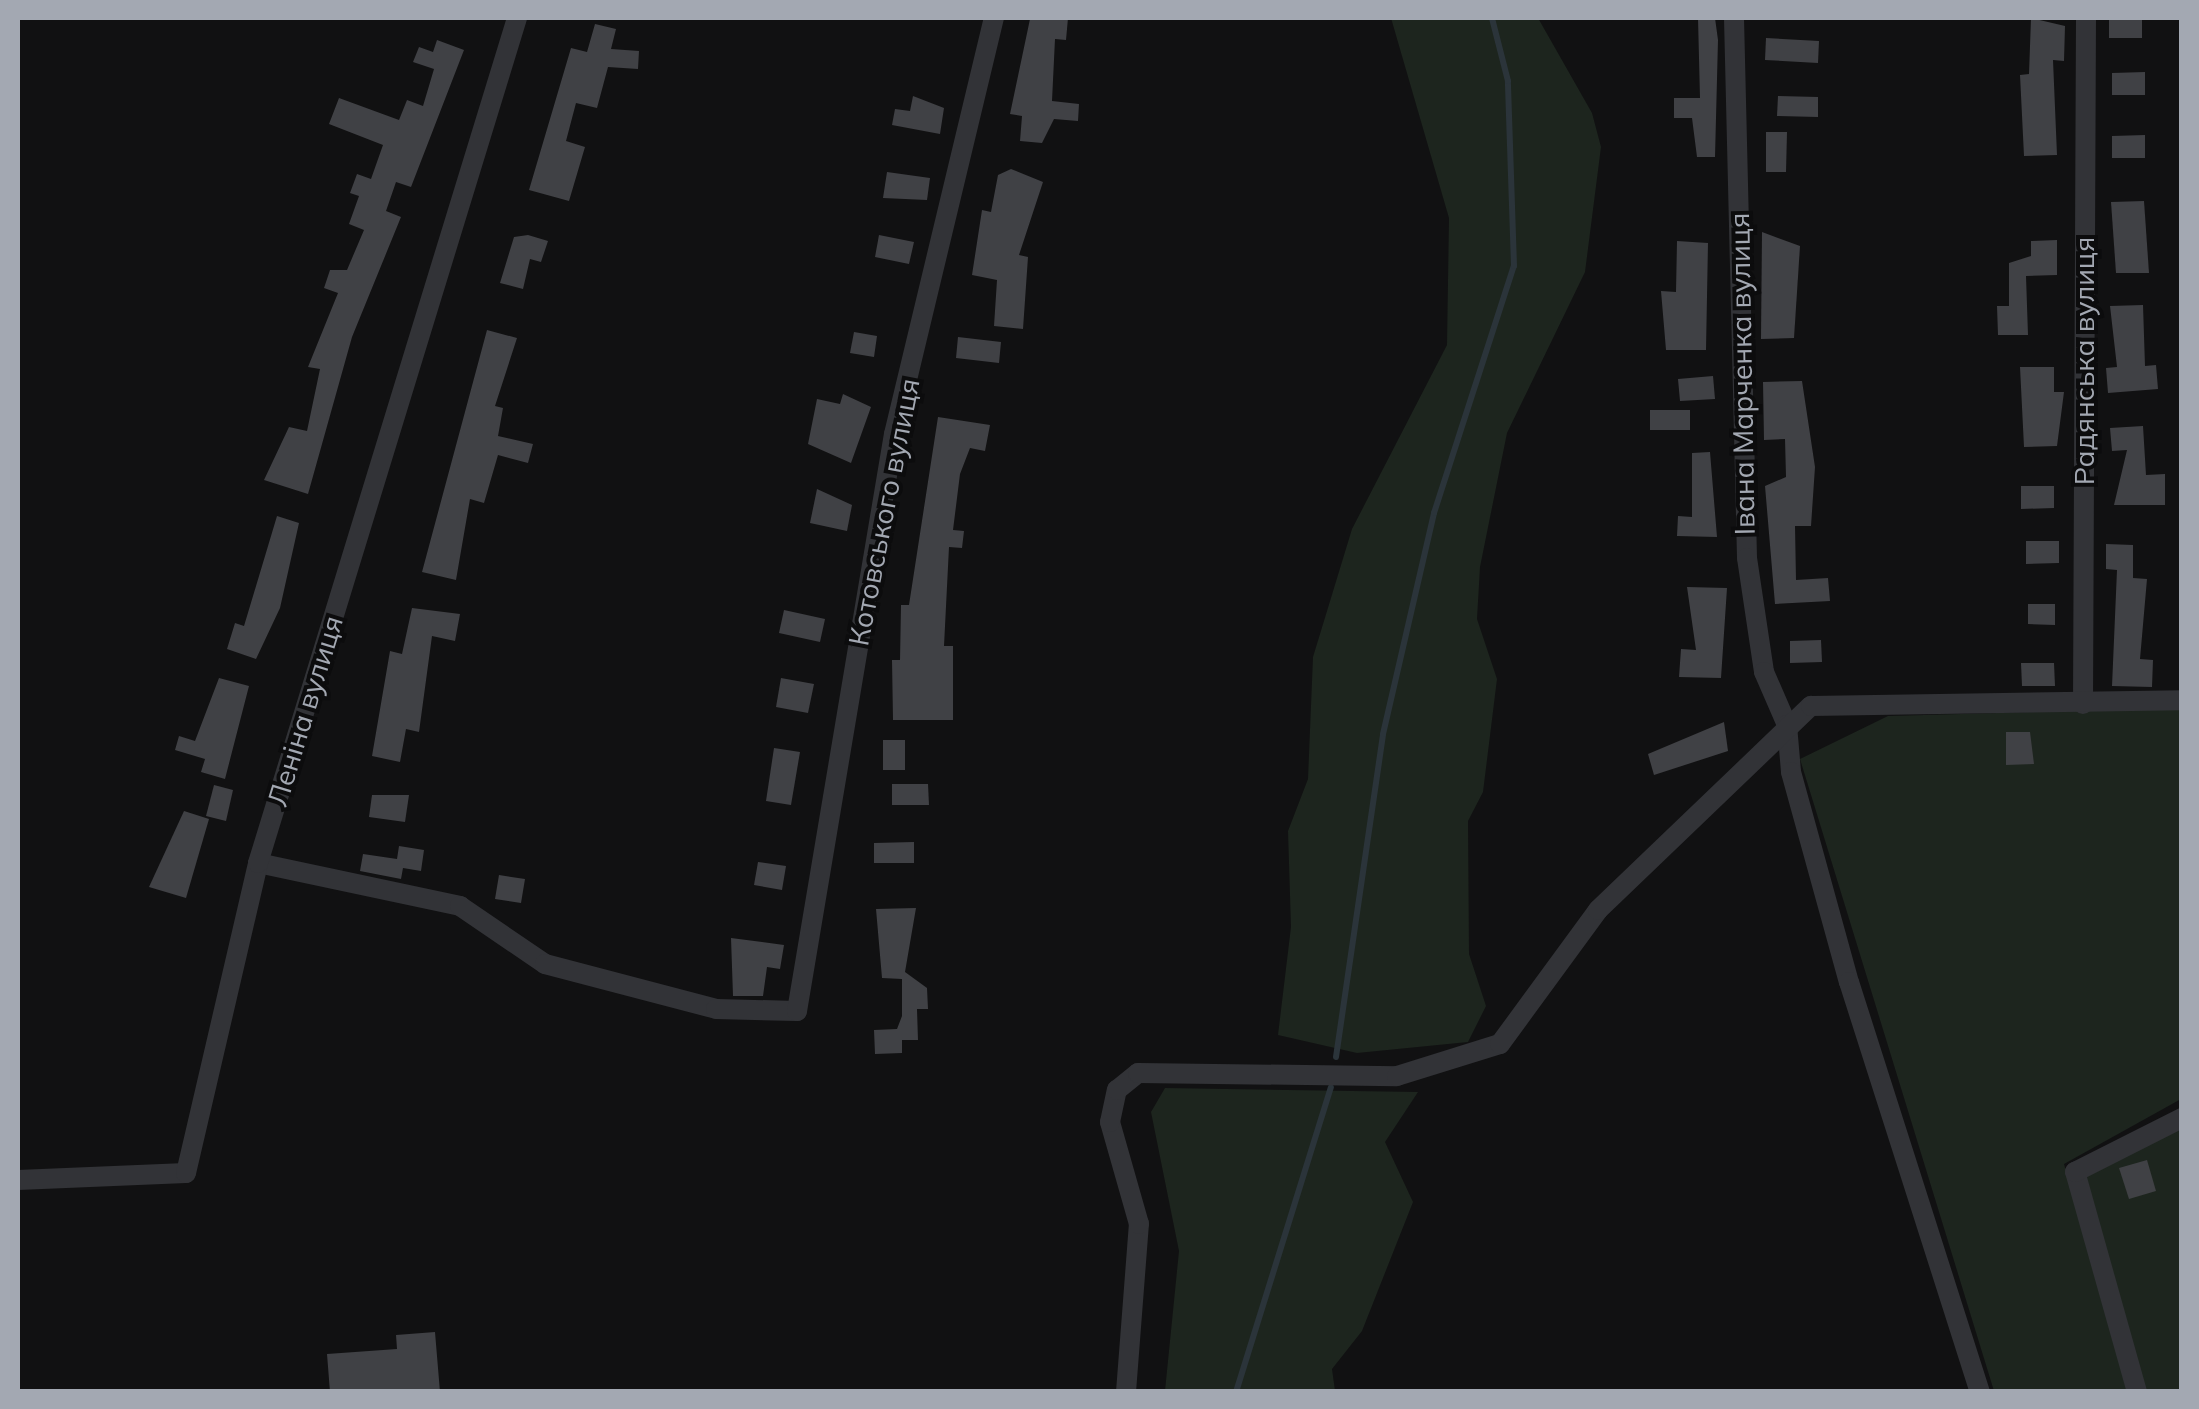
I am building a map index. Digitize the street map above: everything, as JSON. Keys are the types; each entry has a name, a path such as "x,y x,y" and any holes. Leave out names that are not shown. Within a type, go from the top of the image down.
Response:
{"street":[{"name":"Леніна вулиця","path":"18,1180 186,1173 258,863 516,18"},
{"name":"Котовського вулиця","path":"258,863 460,906 545,964 716,1010 797,1011 894,434 994,18"},
{"name":"Івана Марченка вулиця","path":"1734,18 1746,558 1764,672 1787,725 1791,772 1849,982 1980,1392"},
{"name":"Радянська вулиця","path":"2083,704 2086,18"},
{"path":"1126,1392 1139,1224 1110,1122 1117,1090 1138,1073 1396,1076 1500,1044 1598,910 1811,706 1859,700 2083,704 2182,700"},
{"path":"2137,1392 2076,1172 2182,1118"}],"shaded area":[{"path":"1391,18 1538,18 1592,113 1601,147 1585,272 1507,433 1480,567 1477,619 1497,679 1483,792 1468,821 1469,954 1486,1006 1468,1042 1357,1053 1278,1035 1291,927 1288,831 1308,779 1313,657 1352,529 1447,345 1449,218"},
{"path":"2181,708 2181,1099 2064,1164 2127,1391 1994,1391 1800,759 1888,716"},
{"path":"1165,1088 1418,1092 1385,1142 1413,1202 1362,1331 1332,1369 1335,1391 1165,1391 1179,1251 1151,1112"},
{"path":"2181,1126 2181,1391 2146,1391 2086,1176"}],"building":[{"path":"1068,18 1066,40 1055,39 1052,101 1079,104 1078,121 1054,119 1042,143 1020,141 1022,116 1010,114 1030,19"},
{"path":"1698,18 1715,18 1718,40 1715,157 1697,157 1692,118 1674,118 1674,98 1700,98"},
{"path":"2031,18 2065,26 2064,61 2053,60 2057,155 2024,156 2020,75 2029,74"},
{"path":"2109,18 2142,18 2142,38 2109,38"},
{"path":"595,24 616,29 611,49 639,51 638,69 608,67 597,108 576,103 566,141 585,147 569,201 529,190 571,48 587,52"},
{"path":"1766,38 1819,41 1818,63 1765,60"},
{"path":"437,40 464,50 411,187 396,182 386,211 401,217 352,337 308,494 264,480 289,427 307,431 320,369 308,367 338,293 324,288 330,270 347,270 364,230 349,224 359,196 350,193 357,174 371,179 383,145 329,124 339,98 399,120 407,100 423,106 434,69 413,62 419,47 433,52"},
{"path":"2145,72 2145,95 2112,95 2112,73"},
{"path":"913,96 944,108 940,134 892,125 895,109 910,111"},
{"path":"1778,96 1818,97 1818,117 1777,116"},
{"path":"1766,132 1787,132 1786,172 1766,172"},
{"path":"2145,135 2145,158 2112,158 2112,136"},
{"path":"1011,169 1043,182 1019,255 1028,257 1023,329 994,326 997,280 972,275 982,210 991,212 998,175"},
{"path":"887,172 930,178 927,200 883,198"},
{"path":"2144,201 2149,273 2116,273 2111,202"},
{"path":"1762,232 1800,246 1794,338 1761,339"},
{"path":"528,235 548,241 541,262 530,259 523,289 500,283 514,237"},
{"path":"879,235 914,242 909,264 875,257"},
{"path":"2057,240 2057,275 2026,276 2028,335 1998,335 1997,306 2009,306 2009,263 2031,256 2031,241"},
{"path":"1677,241 1708,243 1706,350 1666,350 1661,291 1676,292"},
{"path":"2143,305 2145,366 2156,365 2158,389 2108,393 2106,368 2117,367 2110,306"},
{"path":"487,330 517,338 495,406 503,408 498,436 533,444 528,463 498,455 484,503 470,499 456,580 422,572"},
{"path":"854,332 877,336 874,357 850,353"},
{"path":"958,337 1001,342 999,363 956,358"},
{"path":"2020,367 2054,367 2054,392 2064,392 2057,446 2024,447"},
{"path":"1713,376 1715,399 1680,401 1678,379"},
{"path":"1802,381 1815,467 1811,526 1795,526 1796,580 1828,578 1830,601 1775,604 1765,486 1786,477 1785,439 1764,440 1763,382"},
{"path":"843,394 871,407 851,463 808,444 817,399 840,404"},
{"path":"1650,410 1690,410 1690,430 1650,430"},
{"path":"938,417 990,425 985,451 970,448 960,474 953,530 964,531 962,548 949,547 944,646 953,646 953,720 893,720 892,660 900,660 901,605 909,605"},
{"path":"2143,426 2146,475 2165,474 2165,505 2114,505 2127,450 2112,451 2110,428"},
{"path":"1710,452 1717,537 1677,536 1678,516 1692,517 1692,453"},
{"path":"2021,486 2054,486 2054,508 2021,509"},
{"path":"817,489 852,505 847,531 810,523"},
{"path":"277,516 299,523 280,608 256,659 227,649 235,623 244,626"},
{"path":"2026,541 2059,541 2059,563 2026,564"},
{"path":"2106,544 2133,545 2133,578 2147,579 2140,659 2153,660 2152,687 2112,686 2117,570 2106,569"},
{"path":"1687,587 1727,588 1721,678 1679,677 1681,649 1696,650"},
{"path":"2028,604 2055,604 2055,625 2028,624"},
{"path":"412,608 460,614 455,641 432,636 419,732 406,729 400,762 372,756 390,651 402,654"},
{"path":"784,610 825,619 820,642 779,633"},
{"path":"1821,640 1822,662 1790,663 1790,641"},
{"path":"2021,663 2054,663 2055,686 2022,686"},
{"path":"219,678 249,686 225,779 201,772 205,759 175,750 179,736 195,741"},
{"path":"781,678 814,684 808,713 776,707"},
{"path":"1724,722 1728,751 1654,775 1648,754"},
{"path":"2006,732 2030,732 2034,764 2006,765"},
{"path":"883,740 905,740 905,770 883,770"},
{"path":"774,748 800,752 791,805 766,801"},
{"path":"892,784 928,784 929,805 892,805"},
{"path":"214,785 233,790 226,821 206,816"},
{"path":"372,795 409,795 405,822 369,817"},
{"path":"184,811 209,819 186,898 149,887"},
{"path":"914,842 914,863 874,863 874,843"},
{"path":"399,846 424,850 421,871 403,868 401,879 360,871 363,854 397,859"},
{"path":"758,862 786,866 782,890 754,885"},
{"path":"499,875 525,879 521,903 495,899"},
{"path":"916,908 905,972 927,988 928,1009 917,1009 918,1040 902,1040 902,1053 875,1054 874,1030 897,1029 902,1016 902,979 882,978 876,909"},
{"path":"731,938 784,945 780,969 767,967 763,996 733,996"},
{"path":"2147,1160 2156,1191 2129,1199 2119,1168"},
{"path":"435,1332 440,1392 330,1392 327,1354 397,1349 396,1335"}],"waterway":[{"path":"1336,1057 1383,734 1434,513 1514,266 1508,81 1492,18"},
{"path":"1236,1392 1331,1087"}]}
